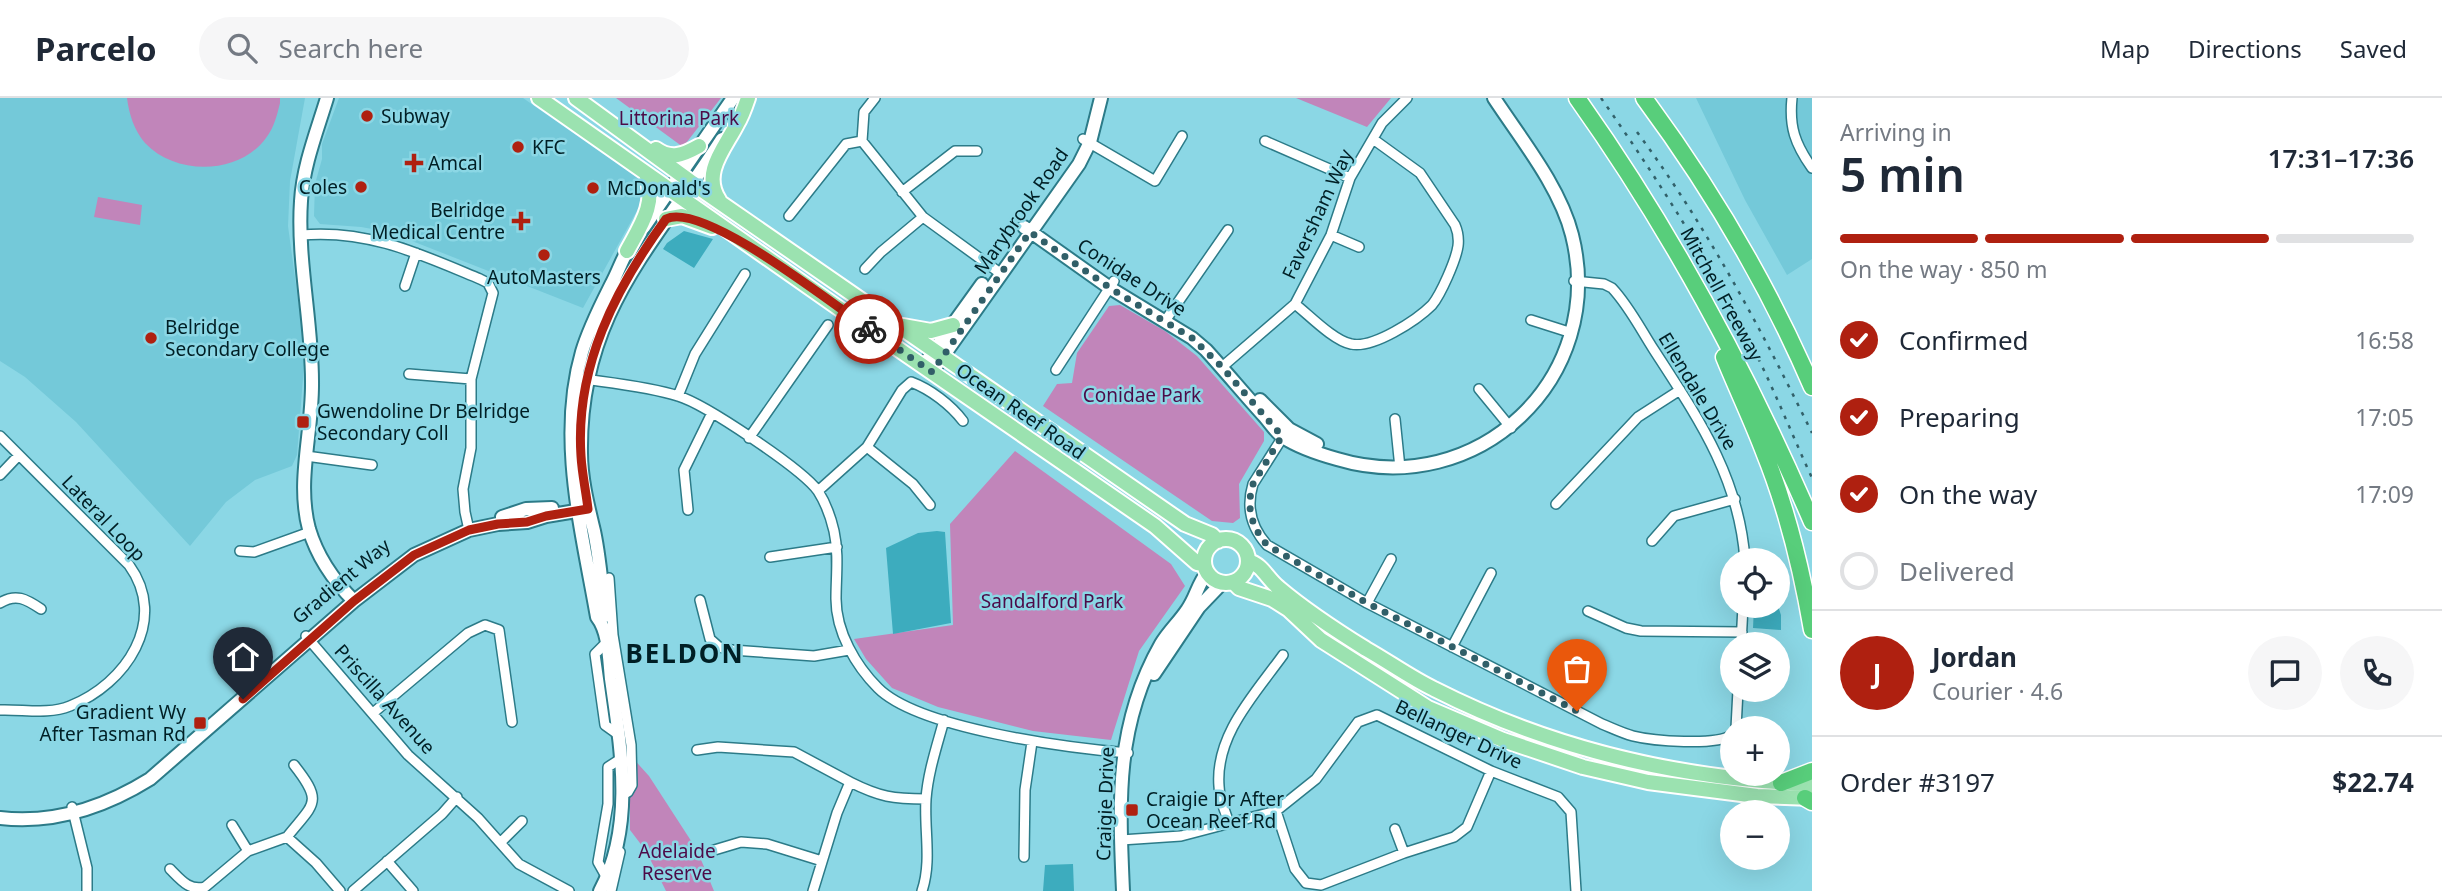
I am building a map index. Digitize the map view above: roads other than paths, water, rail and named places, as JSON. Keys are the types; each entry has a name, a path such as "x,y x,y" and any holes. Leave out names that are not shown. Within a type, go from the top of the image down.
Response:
{"highway":[{"name":"Mitchell Freeway","path":"1577,98 1618,156 1693,283 1778,442 1812,522"},
{"name":"Mitchell Freeway","path":"1644,98 1676,141 1731,231 1792,340 1812,387"},
{"path":"1693,283 1765,454 1795,550 1812,631"},
{"path":"1792,340 1812,375"},
{"path":"1790,780 1812,771"}],"main road":[{"name":"Ocean Reef Road","path":"539,98 1155,526 1206,568"},
{"name":"Ocean Reef Road","path":"577,98 722,204 895,324 1185,524 1212,534 1218,541"},
{"path":"577,98 603,111 663,154 677,156 699,146"},
{"path":"722,204 712,186 714,166 740,120 748,98"},
{"path":"632,256 649,209 651,192 646,173"},
{"path":"666,219 682,216 704,223 763,254"},
{"path":"895,324 931,331 953,325"},
{"path":"1228,582 1244,574 1248,561 1245,551 1238,543 1218,541 1207,550 1206,568 1212,578 1272,599 1321,640 1428,708 1503,740 1583,767 1648,782 1756,796 1810,796"},
{"path":"1248,561 1257,564 1277,587 1355,642 1433,689 1499,719 1582,748 1650,766 1720,777"},
{"path":"1788,786 1810,796"}],"street":[{"path":"327,98 307,162 302,190 301,235 312,382 303,490 310,532 326,566 352,598"},
{"path":"687,179 699,146 733,98"},
{"path":"582,379 632,256 748,98"},
{"path":"875,98 864,112 862,141 923,217 997,270"},
{"name":"Marybrook Road","path":"1086,140 1094,98"},
{"name":"Marybrook Road","path":"927,369 1029,226 1074,172 1101,98"},
{"name":"Faversham Way","path":"1225,365 1295,304 1331,235 1350,178 1382,122 1407,98"},
{"name":"Conidae Drive","path":"1487,98 1554,202 1567,239 1575,282"},
{"name":"Conidae Drive","path":"1029,226 1112,285 1168,317 1225,365 1286,433 1318,453 1377,468 1455,458 1479,448 1547,386 1559,366 1568,331 1575,282 1573,236 1555,192 1494,98"},
{"path":"1792,98 1794,140 1812,168"},
{"path":"1086,140 1155,181 1182,136"},
{"path":"1295,304 1342,341 1359,345 1384,338 1421,314 1437,297 1458,249 1455,225 1420,173 1373,139"},
{"path":"789,216 846,144 862,141"},
{"path":"1265,141 1350,178"},
{"path":"902,192 955,151 977,151"},
{"path":"623,795 632,785 631,745 602,623 605,616 599,561 583,506 572,438 582,379 583,351 592,326 617,273 666,219 677,194"},
{"path":"865,269 923,217"},
{"path":"1168,317 1228,230"},
{"path":"301,235 331,233 380,240 488,284 493,293 471,379 471,448 463,489 468,527"},
{"path":"1331,235 1359,247"},
{"path":"405,286 416,253"},
{"name":"Marybrook Road","path":"939,354 953,325 997,270"},
{"path":"678,396 695,354 745,274"},
{"name":"Ellendale Drive","path":"1575,282 1604,284 1612,288 1680,390 1714,446 1735,499 1744,548"},
{"path":"1056,370 1112,285"},
{"path":"1531,320 1568,331"},
{"path":"750,438 828,325"},
{"path":"409,374 471,379"},
{"path":"582,379 678,396 750,438 785,462 817,491 831,521 836,547 836,603 849,650 880,691 901,703 944,720 1032,742 1126,753"},
{"path":"817,491 867,447 902,390 911,382 921,386 954,410 963,421"},
{"path":"1479,389 1508,424"},
{"path":"1556,504 1638,417 1680,390"},
{"path":"688,509 684,470 712,414"},
{"path":"1395,419 1400,465"},
{"path":"1286,433 1250,492 1250,515 1258,533 1273,548 1367,603 1602,724 1631,736 1649,739 1720,741"},
{"name":"Lateral Loop","path":"0,436 136,575 146,603 144,626 131,656 118,673 101,688 70,706 54,710 0,710"},
{"path":"867,447 913,484 930,505"},
{"path":"0,475 19,455"},
{"path":"306,456 372,465"},
{"path":"1652,541 1674,516 1735,499"},
{"name":"Gradient Way","path":"0,818 26,820 72,810 114,792 144,775 258,682 408,551 433,537 526,509 583,506"},
{"path":"240,551 254,552 310,532"},
{"path":"770,557 836,547"},
{"path":"1367,603 1391,559"},
{"name":"Craigie Drive","path":"1123,891 1126,753 1132,707 1161,644 1191,606 1206,568"},
{"path":"1452,647 1491,573"},
{"path":"600,891 609,885 623,795 609,578"},
{"name":"Craigie Drive","path":"1126,753 1137,717 1158,667 1199,607 1228,582"},
{"path":"0,603 9,597 24,598 41,609"},
{"path":"700,600 710,639 719,647 814,656 849,650"},
{"path":"1588,611 1641,631 1742,632 1743,618"},
{"path":"373,713 468,633 485,625 499,630 512,722"},
{"name":"Priscilla Avenue","path":"308,638 408,755 457,797 519,864 569,891"},
{"path":"233,642 237,657 258,682"},
{"path":"606,643 595,654 597,673 605,725 619,735"},
{"path":"1229,823 1219,786 1221,760 1230,729 1283,655"},
{"name":"Bellanger Drive","path":"1124,840 1181,836 1276,811 1316,779 1358,722 1377,715 1490,771 1558,797 1571,813 1576,891"},
{"path":"922,891 927,861 926,799 931,767 944,720"},
{"path":"1024,857 1025,790 1032,742"},
{"path":"697,750 718,747 794,752 876,795 898,799 926,799"},
{"path":"609,885 598,862 608,804 608,766 622,758"},
{"path":"170,869 187,886 197,890 205,887 248,851 287,837 313,803 313,794 308,783 294,765"},
{"path":"1276,811 1295,869 1306,883 1321,885 1454,837 1467,827 1490,771"},
{"path":"813,891 837,813 850,782"},
{"path":"353,891 442,814 457,797"},
{"path":"72,810 87,869 87,891"},
{"name":"Gradient Way","path":"0,812 72,810"},
{"path":"501,842 522,821"},
{"path":"232,825 248,851"},
{"path":"1395,829 1404,853"},
{"path":"287,837 316,863 340,891"},
{"name":"Craigie Drive","path":"1124,840 1130,891"},
{"path":"711,851 741,842 767,844 822,861"},
{"path":"387,861 413,891"}],"railway":[{"path":"1601,98 1665,194 1724,292 1766,375 1812,478"},
{"path":"1637,132 1686,204 1731,278 1812,433"}],"place":[{"name":"Subway","path":"367,116"},
{"name":"KFC","path":"518,147"},
{"name":"Amcal","path":"414,163"},
{"name":"Coles","path":"361,187"},
{"name":"McDonald's","path":"593,188"},
{"name":"Belridge Medical Centre","path":"521,221"},
{"name":"AutoMasters","path":"544,255"},
{"name":"Belridge Secondary College","path":"151,338"},
{"name":"Gwendoline Dr Belridge Secondary Coll","path":"303,422"},
{"name":"Gradient Wy After Tasman Rd","path":"200,723"},
{"name":"Craigie Dr After Ocean Reef Rd","path":"1132,810"}],"district":[{"name":"BELDON","path":"685,653"}],"park label":[{"name":"Littorina Park","path":"679,118"},
{"name":"Conidae Park","path":"1142,395"},
{"name":"Sandalford Park","path":"1052,601"},
{"name":"Adelaide Reserve","path":"677,862"}]}
